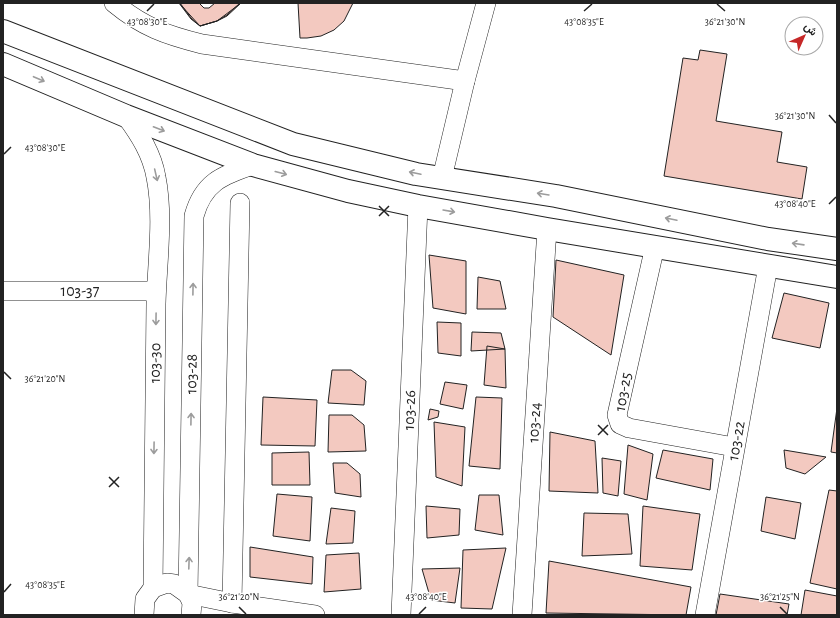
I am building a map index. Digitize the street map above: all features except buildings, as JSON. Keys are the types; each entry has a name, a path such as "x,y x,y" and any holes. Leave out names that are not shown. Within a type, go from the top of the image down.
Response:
{"main road":[{"path":"3,31 292,144 416,174 556,196 768,239 837,249"},
{"path":"3,64 126,116 253,165 348,191 418,206 548,229 837,277"}],"street":[{"path":"114,3 130,17 164,35 202,44 465,81"},
{"path":"442,178 465,81 486,3"},
{"name":"103-30","path":"126,116 147,148 156,176 159,203 156,291 153,588 145,599 144,615"},
{"name":"103-28","path":"191,615 192,603 188,594 194,216 202,196 212,184 225,174 253,165"},
{"path":"232,603 240,203"},
{"name":"103-26","path":"401,615 418,206"},
{"name":"103-24","path":"522,615 548,229"},
{"name":"103-25","path":"655,246 617,415 620,424 629,428 734,447"},
{"name":"103-22","path":"705,615 734,447 768,266"},
{"name":"103-37","path":"3,291 156,291"},
{"path":"153,588 167,583 174,584 188,594 232,603 315,615"}]}
